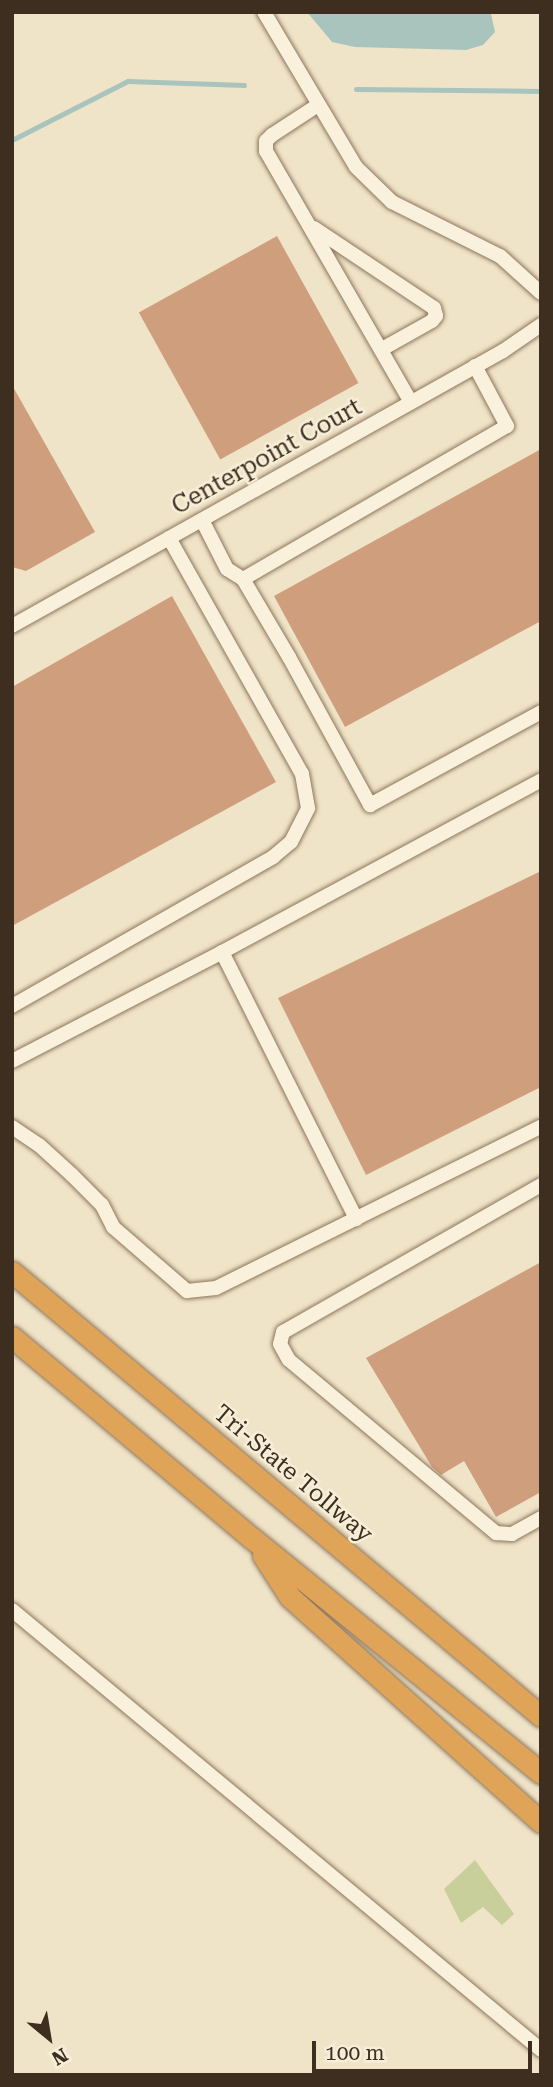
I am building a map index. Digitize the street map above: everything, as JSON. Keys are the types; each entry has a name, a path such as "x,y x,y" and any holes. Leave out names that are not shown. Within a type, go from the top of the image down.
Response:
{"highway":[{"name":"Tri-State Tollway","path":"12,1272 541,1716"},
{"path":"12,1337 253,1539 541,1773"},
{"path":"253,1539 290,1597 541,1822"}],"street":[{"path":"264,12 356,167 392,202 500,256 541,293"},
{"path":"318,105 266,141 266,151 411,402"},
{"path":"310,225 434,308 436,316 432,321 382,349"},
{"name":"Centerpoint Court","path":"12,626 475,366 541,325"},
{"path":"243,579 507,426 475,366"},
{"path":"202,520 227,569 243,579 370,805 541,712"},
{"path":"12,1006 272,857 290,842 302,826 308,808 302,774 169,538"},
{"path":"12,1061 222,952 541,780"},
{"path":"222,952 356,1219"},
{"path":"12,1127 39,1145 72,1175 102,1205 113,1227 187,1291 216,1288 541,1127"},
{"path":"541,1185 283,1332 279,1344 289,1360 496,1534 512,1534 541,1518"},
{"path":"12,1610 541,2050"}],"green space":[{"path":"475,1860 514,1914 502,1925 483,1907 461,1923 444,1889"}],"water":[{"path":"307,12 487,12 491,14 495,32 483,45 466,50 355,47 332,42"}],"building":[{"path":"277,236 358,383 220,460 139,313"},
{"path":"12,385 95,532 26,571 12,567"},
{"path":"541,449 541,621 345,727 274,596"},
{"path":"172,596 276,782 12,926 12,687"},
{"path":"541,871 541,1087 366,1175 278,998"},
{"path":"541,1262 541,1492 496,1517 464,1461 441,1475 432,1467 366,1358"}],"waterway":[{"path":"12,140 128,81 244,85"},
{"path":"356,89 541,91"}]}
